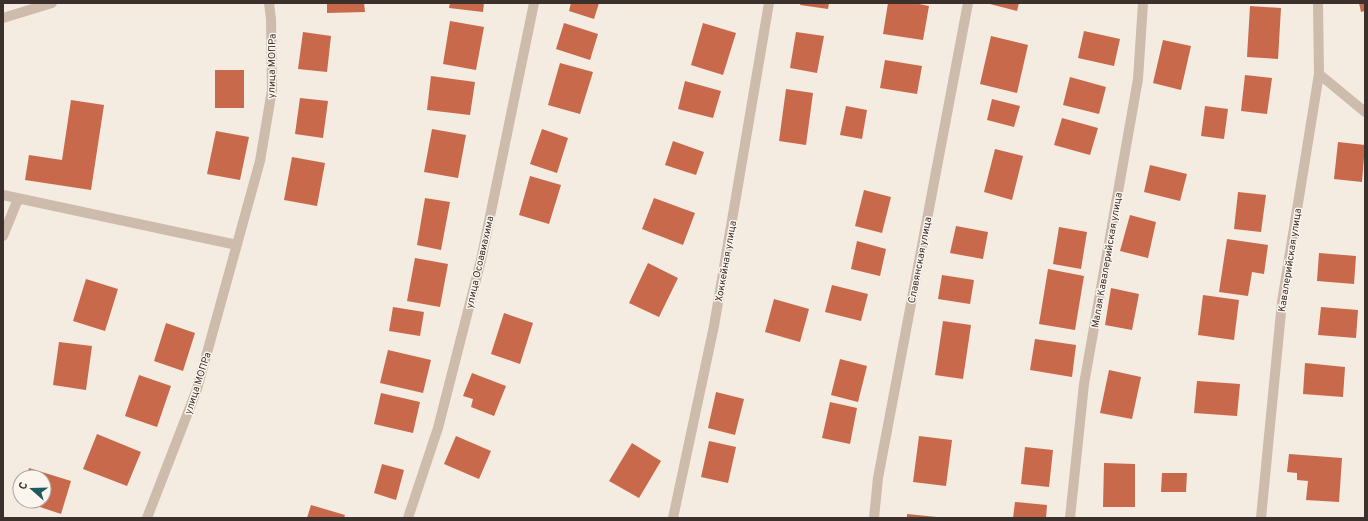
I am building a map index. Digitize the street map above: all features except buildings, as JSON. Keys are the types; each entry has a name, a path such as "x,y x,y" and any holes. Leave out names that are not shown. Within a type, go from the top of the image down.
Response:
{"street":[{"path":"3,18 52,3"},
{"name":"улица МОПРа","path":"147,518 197,389 260,162 272,90 271,19 268,3"},
{"name":"улица Осоавиахима","path":"408,518 438,428 481,260 534,3"},
{"name":"Хоккейная улица","path":"673,518 714,326 770,3"},
{"name":"Славянская улица","path":"874,518 878,478 968,3"},
{"name":"Малая Кавалерийская улица","path":"1070,518 1084,384 1138,79 1143,3"},
{"name":"Кавалерийская улица","path":"1261,518 1282,302 1319,74 1318,3"},
{"path":"1319,74 1365,112"},
{"path":"3,195 237,245"},
{"path":"3,236 18,199"}]}
